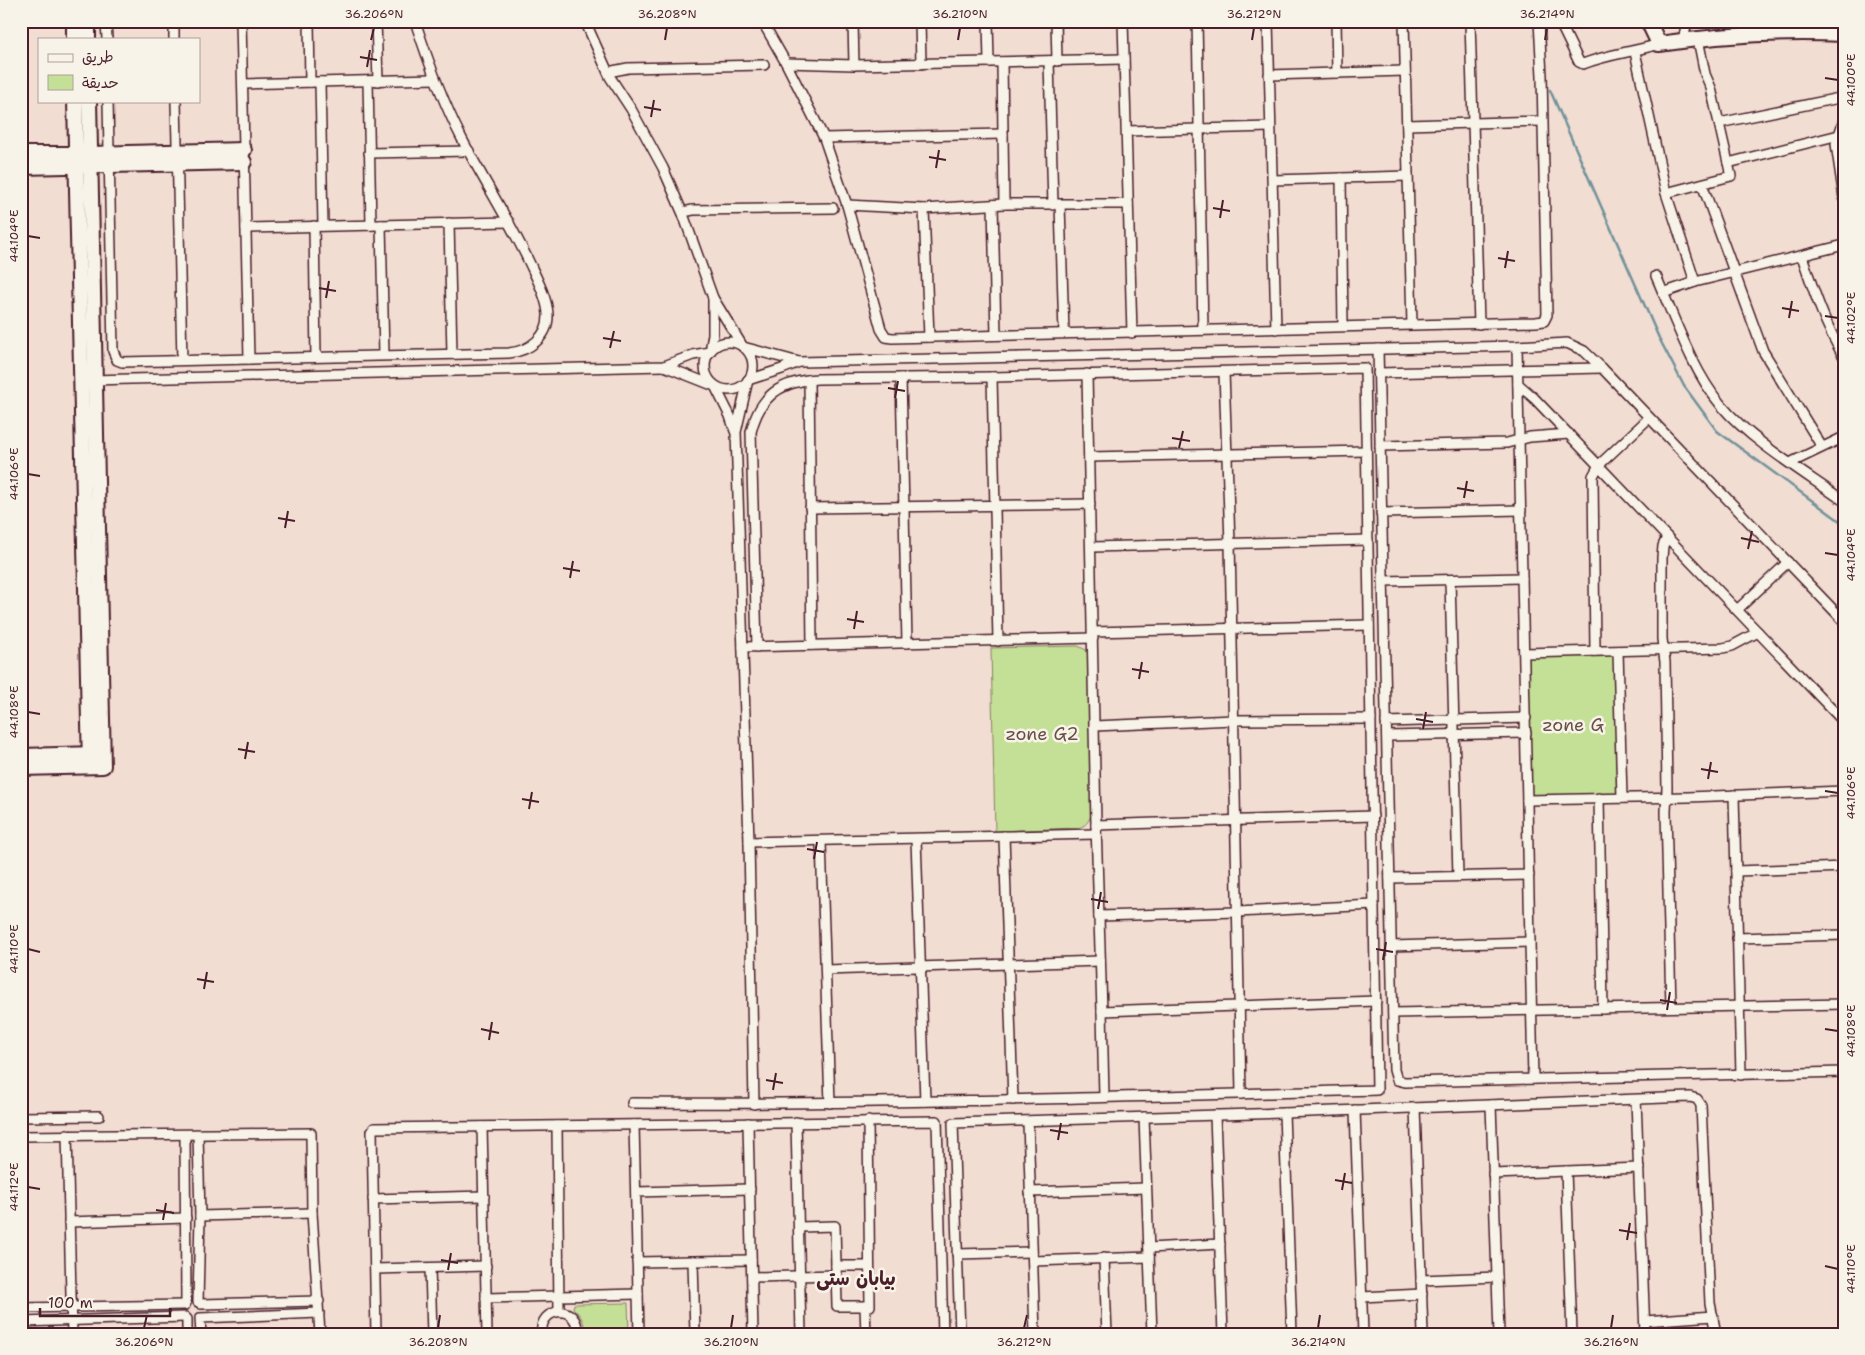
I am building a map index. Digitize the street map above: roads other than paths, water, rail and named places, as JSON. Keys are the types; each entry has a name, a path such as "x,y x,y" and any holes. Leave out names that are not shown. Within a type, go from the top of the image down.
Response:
{"street":[{"path":"74,21 74,38"},
{"path":"88,21 88,38"},
{"path":"106,21 106,38"},
{"path":"174,21 174,38"},
{"path":"241,21 249,359"},
{"path":"309,21 315,82 318,226 316,357"},
{"path":"376,21 378,81"},
{"path":"108,102 114,356 117,360 122,362 517,352 534,344 545,329 548,315 545,301 536,276 509,222 469,151 436,79 414,21"},
{"path":"585,21 608,72 648,138 663,168 683,212 713,298 752,362 751,374 736,432 749,842 754,1104"},
{"path":"762,21 786,63 824,138 848,205 881,329 886,336 892,338 1544,321 1547,315 1539,21"},
{"path":"853,21 854,65"},
{"path":"920,21 921,64"},
{"path":"988,21 989,62"},
{"path":"1056,21 1053,61 1057,205 1064,333"},
{"path":"1123,21 1132,333"},
{"path":"1197,21 1203,330"},
{"path":"1268,21 1276,329"},
{"path":"1336,21 1337,73"},
{"path":"1404,21 1412,324"},
{"path":"1470,21 1479,324"},
{"path":"1559,21 1581,63 1602,57 1635,52 1659,44 1796,27 1844,34"},
{"path":"1648,21 1659,44"},
{"path":"1666,193 1731,176 1711,88 1691,40 1688,21"},
{"path":"1635,52 1666,193 1695,282"},
{"path":"786,63 854,65 1124,59"},
{"path":"1002,62 1004,204"},
{"path":"608,72 628,68 764,65"},
{"path":"1269,75 1405,71"},
{"path":"242,84 436,79"},
{"path":"368,81 371,225"},
{"path":"1719,123 1844,97"},
{"path":"75,102 83,160 94,758"},
{"path":"83,160 89,102"},
{"path":"176,102 182,360"},
{"path":"1844,120 1840,138 1836,144 1844,198"},
{"path":"1407,125 1542,121"},
{"path":"1127,131 1270,127"},
{"path":"824,138 1003,134"},
{"path":"1728,163 1840,138"},
{"path":"369,153 469,151"},
{"path":"21,154 83,160"},
{"path":"21,167 83,160 244,156"},
{"path":"1273,180 1408,176"},
{"path":"1341,178 1343,326"},
{"path":"1702,184 1763,351 1822,448"},
{"path":"848,205 924,209 1004,204 1128,204"},
{"path":"993,205 996,336"},
{"path":"683,212 693,210 833,208"},
{"path":"924,209 929,337"},
{"path":"246,228 509,222"},
{"path":"449,223 452,354"},
{"path":"381,225 384,356"},
{"path":"1663,293 1695,282 1844,245"},
{"path":"1802,256 1818,304 1830,332 1844,357"},
{"path":"1656,276 1704,381 1720,405 1738,424 1844,501"},
{"path":"713,298 713,334 705,370 715,386 736,432"},
{"path":"88,380 664,366 693,355 710,352 720,344 725,343 737,344 799,362 1517,346 1566,343 1575,345 1584,351 1602,368 1844,621"},
{"path":"1517,346 1533,1080"},
{"path":"1378,349 1394,1070 1396,1077 1399,1081 1533,1080 1844,1072"},
{"path":"664,366 724,390 735,389 748,380 799,362"},
{"path":"632,1103 754,1104 1013,1100 1377,1090 1365,368 809,380 788,384 774,392 761,405 751,432 757,647"},
{"path":"1378,372 1602,368"},
{"path":"1224,372 1228,454 1241,1094"},
{"path":"1087,374 1092,546 1098,916 1104,1097"},
{"path":"992,377 998,641"},
{"path":"901,378 907,643"},
{"path":"809,380 812,645"},
{"path":"1518,384 1599,465 1844,722"},
{"path":"1596,651 1593,476 1599,465 1649,418"},
{"path":"1380,446 1507,442 1569,434"},
{"path":"1790,463 1844,437"},
{"path":"1089,457 1366,451"},
{"path":"810,508 1090,504"},
{"path":"1381,513 1521,510"},
{"path":"1667,537 1663,546 1662,558 1662,639 1665,671 1671,1007"},
{"path":"1092,546 1368,540"},
{"path":"1737,610 1788,562"},
{"path":"1383,581 1522,578"},
{"path":"1450,580 1458,876"},
{"path":"743,647 998,641 1232,628 1369,625"},
{"path":"1524,652 1723,648 1732,646 1758,632"},
{"path":"1618,651 1622,798"},
{"path":"1386,722 1526,718"},
{"path":"1094,726 1234,720 1371,719"},
{"path":"1386,736 1526,733"},
{"path":"21,756 94,758"},
{"path":"21,768 94,758"},
{"path":"1527,800 1667,798 1844,792"},
{"path":"1734,796 1741,1075"},
{"path":"1599,798 1603,1009"},
{"path":"749,842 821,842 1004,836 1235,821 1372,816"},
{"path":"1004,836 1013,1100"},
{"path":"916,839 925,1101"},
{"path":"821,842 830,1103"},
{"path":"1736,871 1844,867"},
{"path":"1390,878 1529,875"},
{"path":"1098,916 1238,912 1374,905"},
{"path":"1737,938 1844,935"},
{"path":"1391,946 1530,942"},
{"path":"826,970 1100,961"},
{"path":"1102,1011 1376,1001"},
{"path":"1393,1013 1844,1004"},
{"path":"960,1334 953,1123 1284,1113 1690,1097 1697,1099 1701,1105 1710,1303 1716,1334"},
{"path":"1636,1100 1645,1334"},
{"path":"1491,1105 1499,1334"},
{"path":"1415,1108 1424,1334"},
{"path":"1355,1110 1363,1334"},
{"path":"1284,1113 1292,1334"},
{"path":"1215,1115 1223,1334"},
{"path":"21,1118 99,1116"},
{"path":"1144,1117 1152,1334"},
{"path":"376,1334 372,1131 374,1128 937,1120 944,1334"},
{"path":"796,1122 801,1334"},
{"path":"799,1227 836,1226 837,1306 870,1306 868,1122"},
{"path":"1028,1122 1035,1334"},
{"path":"748,1123 753,1334"},
{"path":"634,1125 639,1334"},
{"path":"557,1126 559,1312"},
{"path":"482,1127 487,1334"},
{"path":"21,1136 66,1134 198,1135 311,1133 312,1213 320,1334"},
{"path":"66,1134 72,1334"},
{"path":"185,1135 186,1218 185,1304 183,1311 188,1334"},
{"path":"198,1135 200,1216 199,1303 203,1310 200,1318 201,1334"},
{"path":"1493,1174 1639,1168"},
{"path":"1566,1171 1572,1334"},
{"path":"1030,1192 1146,1188"},
{"path":"636,1192 750,1189"},
{"path":"373,1199 484,1196"},
{"path":"200,1216 312,1213"},
{"path":"69,1222 186,1218"},
{"path":"957,1254 1104,1258 1220,1244"},
{"path":"1104,1258 1107,1334"},
{"path":"637,1262 751,1260"},
{"path":"693,1261 695,1334"},
{"path":"375,1269 486,1266"},
{"path":"752,1277 800,1276 869,1266"},
{"path":"430,1268 432,1334"},
{"path":"1421,1280 1497,1277"},
{"path":"486,1298 638,1294"},
{"path":"1362,1297 1422,1294"},
{"path":"21,1308 185,1304 193,1301 199,1303 319,1301"},
{"path":"866,1306 866,1334"},
{"path":"542,1334 542,1324 545,1319 549,1315 559,1312 572,1316 577,1327 577,1334"},
{"path":"21,1322 186,1318 192,1321 200,1318 319,1313"},
{"path":"1645,1321 1713,1316"}],"waterway":[{"path":"1550,90 1659,338 1684,386 1717,431 1844,524"}],"district":[{"name":"بیابان ستی","path":"856,1278"}],"park label":[{"name":"zone G","path":"1573,725"},
{"name":"zone G2","path":"1042,734"}]}
